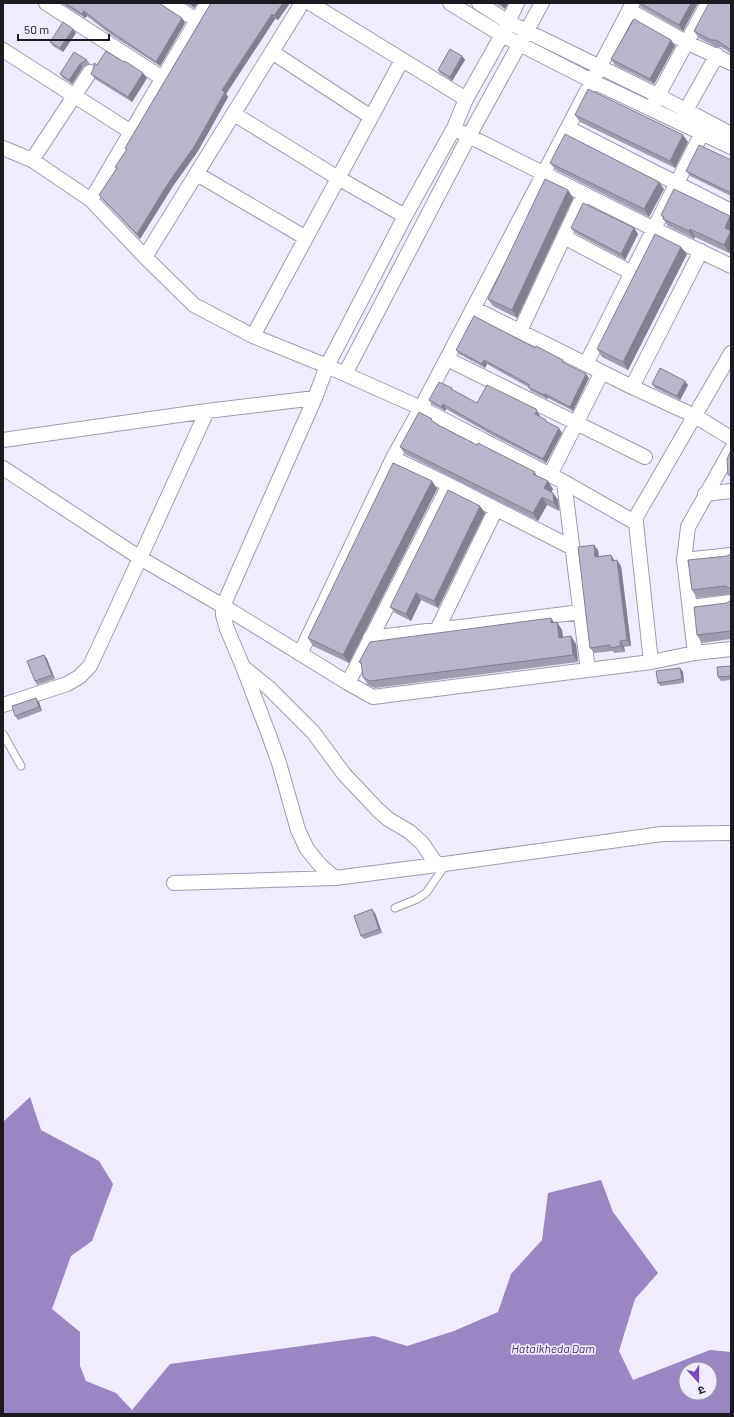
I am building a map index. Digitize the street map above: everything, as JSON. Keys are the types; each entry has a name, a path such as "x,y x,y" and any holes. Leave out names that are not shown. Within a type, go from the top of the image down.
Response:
{"street":[{"path":"46,3 162,78"},
{"path":"169,3 197,20"},
{"path":"91,200 162,78 208,3"},
{"path":"145,257 302,3"},
{"path":"310,3 466,99"},
{"path":"450,3 502,35 651,109 731,134"},
{"path":"479,3 508,22 686,110 731,147"},
{"path":"335,878 320,865 307,849 298,830 279,763 243,667 226,629 223,606 315,398 327,366 405,216 454,128 466,99 502,35 517,3"},
{"path":"345,374 470,136 542,3"},
{"path":"651,109 657,95 708,3"},
{"path":"300,654 392,458 447,359 631,7 686,42 717,55 731,63"},
{"path":"3,50 131,132"},
{"path":"272,52 371,117"},
{"path":"686,110 717,55"},
{"path":"253,336 402,60"},
{"path":"32,160 90,72"},
{"path":"234,114 338,178 405,216"},
{"path":"586,364 705,127"},
{"path":"454,128 654,229 731,266"},
{"path":"568,128 731,211"},
{"path":"3,148 32,160 91,200 145,257 194,305 253,336 327,366 421,408 564,482 636,523"},
{"path":"197,174 306,238"},
{"path":"520,332 584,194"},
{"path":"564,238 632,273"},
{"path":"632,387 701,251"},
{"path":"473,308 694,416 731,438"},
{"path":"651,662 636,523 638,512 731,353"},
{"path":"447,359 645,457"},
{"path":"550,475 602,372"},
{"path":"3,440 207,411 315,398"},
{"path":"3,705 67,684 79,678 90,666 207,411"},
{"path":"695,653 684,560 688,527 705,494 731,450"},
{"path":"392,458 449,485 573,548"},
{"path":"3,468 140,558 223,606 373,697 651,662 695,653 731,649"},
{"path":"564,482 588,670"},
{"path":"348,683 449,485"},
{"path":"705,494 731,491"},
{"path":"438,630 496,509"},
{"path":"684,560 731,555"},
{"path":"690,607 731,602"},
{"path":"370,638 581,612"},
{"path":"243,667 269,688 313,732 344,774 377,809 388,819 410,832 442,865"},
{"path":"174,883 335,878 442,865 662,834 731,833"}],"lane":[{"path":"3,734 21,766"},
{"path":"395,908 426,894 442,865"}],"water":[{"name":"Hataikheda Dam","path":"30,1097 41,1130 99,1161 113,1184 92,1241 71,1256 52,1309 80,1332 80,1366 86,1381 116,1393 132,1410 170,1364 374,1336 407,1346 454,1331 498,1312 511,1274 542,1240 548,1193 601,1180 613,1212 658,1273 635,1299 619,1351 633,1380 678,1362 678,1401 718,1401 718,1361 682,1361 710,1350 731,1352 731,1414 3,1414 3,1122"}],"building":[{"path":"65,3 159,3 182,18 156,62 107,29 84,11 82,14"},
{"path":"211,3 283,3 274,16 272,14 222,90 225,92 194,147 169,182 137,234 99,195 117,168 115,167 127,149 125,148"},
{"path":"640,3 691,3 679,25"},
{"path":"709,3 731,3 731,50 716,40 711,40 694,31"},
{"path":"634,19 671,40 650,79 611,59"},
{"path":"63,22 73,29 60,48 50,42"},
{"path":"450,49 462,56 450,77 438,70"},
{"path":"106,51 143,73 128,97 91,74 94,63 97,65"},
{"path":"74,52 87,60 80,64 69,80 60,74"},
{"path":"588,89 683,135 670,161 575,115"},
{"path":"565,134 659,182 644,209 550,163"},
{"path":"699,145 731,160 731,193 686,171"},
{"path":"545,179 568,190 512,310 488,299"},
{"path":"674,189 730,216 725,228 731,231 724,245 690,229 689,231 663,219 664,217 661,215"},
{"path":"583,203 634,228 621,254 571,228"},
{"path":"655,234 681,247 623,362 597,349"},
{"path":"474,316 535,348 536,346 563,360 562,362 586,374 570,407 528,387 530,385 484,360 482,364 456,350"},
{"path":"660,368 685,381 677,396 652,384"},
{"path":"439,382 477,403 487,385 536,409 537,411 535,414 559,428 543,459 443,404 442,407 429,400"},
{"path":"419,412 432,419 431,420 440,426 477,445 478,443 535,472 533,474 548,481 544,488 553,493 554,503 542,497 533,513 400,447"},
{"path":"731,450 731,475 728,475 727,459"},
{"path":"393,463 432,481 343,655 308,638"},
{"path":"448,490 480,506 434,601 416,593 406,614 390,607"},
{"path":"594,545 595,557 611,555 612,561 617,560 627,640 620,641 621,646 610,648 610,645 590,648 578,547"},
{"path":"731,554 731,589 725,586 692,590 688,560 727,556"},
{"path":"731,600 731,631 697,635 694,607 727,603"},
{"path":"551,618 551,623 557,622 559,638 571,636 573,655 370,681 363,677 361,662 359,662 370,642"},
{"path":"44,655 52,675 35,681 27,661"},
{"path":"731,666 731,676 718,677 717,667"},
{"path":"680,668 682,679 658,683 656,671"},
{"path":"36,698 39,707 15,716 12,706"},
{"path":"372,909 379,929 361,936 354,916"}]}
